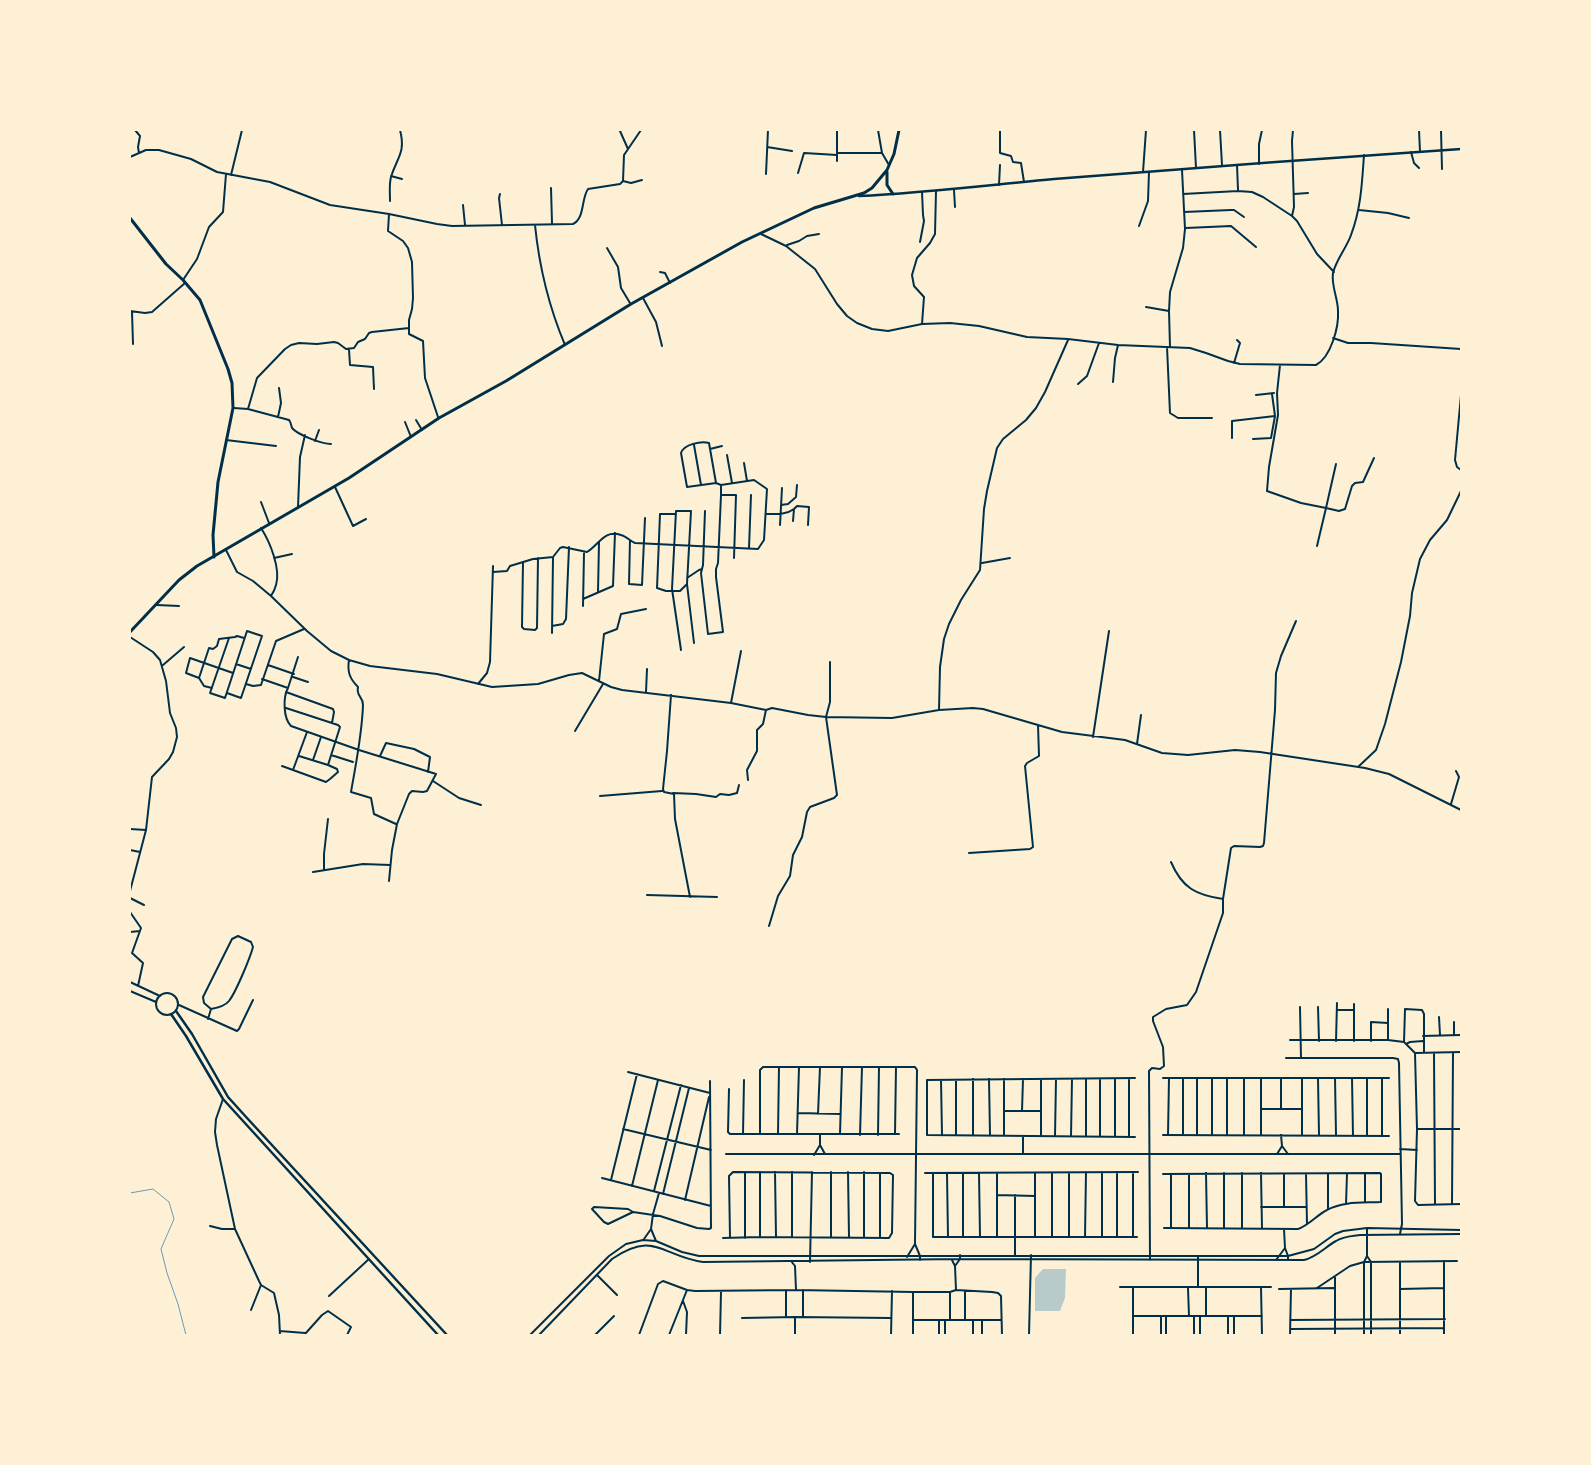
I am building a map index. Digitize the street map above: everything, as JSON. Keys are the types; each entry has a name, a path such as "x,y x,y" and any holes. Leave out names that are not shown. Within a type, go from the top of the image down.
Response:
{"main road":[{"path":"130,632 183,576 261,528 335,486 439,418 492,389 631,304 742,242 820,206 859,196 872,188 890,165 900,130"},
{"path":"887,170 887,185 892,194"},
{"path":"130,218 166,264 200,300 228,369 234,394 233,408 218,482 212,544 214,557"}],"street":[{"path":"135,130 140,136 139,153"},
{"path":"231,175 242,130"},
{"path":"390,201 392,176 401,153 402,141 400,130"},
{"path":"623,181 623,159 641,130"},
{"path":"766,174 768,130"},
{"path":"836,161 837,130"},
{"path":"878,130 882,153 890,165"},
{"path":"1000,130 1000,154 1011,156 1013,162 1021,163 1024,182"},
{"path":"1143,173 1146,130"},
{"path":"1194,130 1196,168"},
{"path":"1220,130 1223,167"},
{"path":"1259,164 1259,144 1262,130"},
{"path":"1292,216 1294,194 1293,130"},
{"path":"1419,130 1420,152"},
{"path":"1441,130 1442,169"},
{"path":"620,131 628,150"},
{"path":"767,147 792,151"},
{"path":"130,158 150,149 159,150 191,159 217,172 270,182 336,207 389,214 437,224 573,224 578,221 585,194 590,188 620,184 623,181 631,183 642,180"},
{"path":"859,196 1196,168 1461,149"},
{"path":"1412,152 1414,163 1419,168"},
{"path":"798,173 804,153 882,153"},
{"path":"760,234 786,246 815,269 841,310 852,320 872,329 882,331 922,324 950,323 979,326 1018,336 1196,350 1234,363 1310,366 1321,362 1328,354 1333,338 1338,311 1333,282 1334,272 1350,237 1359,210 1364,156"},
{"path":"1000,165 1000,185"},
{"path":"1237,165 1238,191"},
{"path":"1170,347 1169,310 1171,283 1183,248 1185,228 1182,170"},
{"path":"1139,226 1148,201 1150,172"},
{"path":"133,344 131,311 152,312 184,281 197,259 209,227 223,212 226,174"},
{"path":"392,176 402,179"},
{"path":"551,188 552,224"},
{"path":"954,189 955,207"},
{"path":"922,324 924,297 914,286 912,275 917,258 935,234 936,190"},
{"path":"1184,194 1238,191 1258,194 1292,216 1301,226 1317,254 1334,272"},
{"path":"920,242 924,221 922,192"},
{"path":"1294,194 1308,192"},
{"path":"500,194 502,225"},
{"path":"463,205 465,225"},
{"path":"1184,212 1234,210 1244,217"},
{"path":"1359,210 1388,213 1410,218"},
{"path":"389,214 388,231 408,248 412,262 413,298 408,320 410,335 423,341 425,378 439,418"},
{"path":"535,225 551,308 565,345"},
{"path":"1185,228 1231,226 1256,247"},
{"path":"786,246 807,236 819,234"},
{"path":"607,248 618,268 621,288 631,304"},
{"path":"660,272 665,273 670,283"},
{"path":"643,298 656,322 662,346"},
{"path":"1146,307 1169,310"},
{"path":"248,410 257,378 291,344 334,342 348,350 354,348 358,342 365,339 372,332 409,328"},
{"path":"1333,338 1348,343 1461,348"},
{"path":"939,710 939,682 944,639 954,613 979,574 982,564 982,529 986,490 997,448 1007,435 1026,420 1036,408 1068,339"},
{"path":"1234,363 1240,343 1237,340"},
{"path":"1078,384 1087,376 1099,343"},
{"path":"1113,382 1114,358 1118,345"},
{"path":"1167,347 1170,412 1178,418 1212,418"},
{"path":"348,350 350,365 373,367 374,389"},
{"path":"1280,365 1277,393 1278,415 1267,490 1301,503 1339,511 1346,509 1352,486 1355,483 1363,482 1374,458"},
{"path":"278,417 281,402 279,388"},
{"path":"1256,395 1277,393"},
{"path":"1253,439 1271,438 1274,416 1272,394"},
{"path":"1461,395 1455,460 1457,467 1461,470"},
{"path":"233,408 290,421 294,429 315,441 331,444"},
{"path":"1232,438 1232,421 1274,416"},
{"path":"416,420 422,430"},
{"path":"405,422 411,437"},
{"path":"315,441 319,430"},
{"path":"298,508 300,457 305,435"},
{"path":"226,440 276,446"},
{"path":"552,633 553,557 561,547 569,547 584,553 589,552 607,534 615,533 623,535 635,543 758,549 764,540 767,489 754,480 732,484 721,485 716,483 687,487 681,453 682,449 694,444 709,443 716,483"},
{"path":"694,444 701,485"},
{"path":"710,449 722,446"},
{"path":"727,455 732,484"},
{"path":"744,464 747,481"},
{"path":"1317,546 1336,464"},
{"path":"705,511 702,570 708,634 723,632 716,576 721,485"},
{"path":"781,505 788,504 796,497 797,485"},
{"path":"335,486 353,526 366,519"},
{"path":"780,525 782,488"},
{"path":"1358,767 1376,750 1385,724 1401,662 1420,559 1430,540 1447,520 1461,491"},
{"path":"721,495 736,495 734,558"},
{"path":"748,548 751,495"},
{"path":"261,502 269,524"},
{"path":"766,514 790,512 797,506 809,507 808,525"},
{"path":"793,522 794,509"},
{"path":"687,584 680,591 673,592 666,592 657,588 660,514 676,514 676,511 690,512 687,584 694,643"},
{"path":"676,514 672,589 680,650"},
{"path":"630,540 628,582 630,585 642,584 645,518"},
{"path":"261,528 270,542 274,558 277,581 271,596"},
{"path":"583,599 613,585 615,533"},
{"path":"598,592 599,541"},
{"path":"552,626 563,624 566,618 569,547"},
{"path":"226,550 237,572 253,581 271,596 304,629 331,650 349,660 370,666 438,674 492,687 538,684 578,673 622,690 731,703 766,710 772,708 808,716 892,718 939,710 983,709 1038,725 1093,737 1118,739 1154,751 1170,754 1235,750 1272,753 1358,767 1389,774 1461,810"},
{"path":"583,606 584,553"},
{"path":"274,558 292,554"},
{"path":"493,572 508,571 510,566 538,558 553,557"},
{"path":"524,562 522,627 535,630 537,628 538,558"},
{"path":"982,564 1010,558"},
{"path":"478,684 487,674 490,662 493,566"},
{"path":"688,578 702,570"},
{"path":"157,605 178,606"},
{"path":"599,681 604,634 617,629 621,614 646,609"},
{"path":"1150,1260 1149,1071 1152,1068 1160,1069 1164,1066 1163,1047 1153,1017 1166,1009 1187,1005 1196,992 1223,912 1223,899 1231,848 1234,846 1263,846 1272,753 1276,673 1280,656 1296,621"},
{"path":"246,684 253,686 261,685 276,641 304,629"},
{"path":"227,693 241,698 262,636 247,631 225,698 210,693 229,638"},
{"path":"1093,737 1109,631"},
{"path":"199,678 210,648 213,649 216,646 219,639 235,638 237,636 245,638"},
{"path":"130,637 153,652 163,664 170,713 176,728 176,741 169,759 152,777 146,830 130,891"},
{"path":"163,664 184,647"},
{"path":"731,703 741,652"},
{"path":"298,657 286,692 289,724 359,750 436,774 425,792 410,792 397,825 389,882"},
{"path":"212,688 204,686 199,678 186,673 190,658 233,673"},
{"path":"349,660 349,675 358,687 357,694 362,702 359,750 351,792 372,798 374,814 397,825"},
{"path":"770,926 778,896 790,876 793,855 802,837 807,812 810,807 836,796 826,717 830,702 830,662"},
{"path":"236,664 251,669"},
{"path":"268,665 308,682"},
{"path":"646,692 647,669"},
{"path":"262,679 288,688"},
{"path":"576,731 603,683"},
{"path":"286,692 334,709 332,723"},
{"path":"663,791 671,696"},
{"path":"286,708 340,727 328,765"},
{"path":"748,780 747,770 758,751 757,730 763,724 766,710"},
{"path":"1137,744 1141,715"},
{"path":"969,853 1030,849 1033,847 1026,766 1027,762 1039,756 1038,725"},
{"path":"293,770 307,731"},
{"path":"313,760 321,736"},
{"path":"380,756 386,743 414,749 430,757 428,772"},
{"path":"331,755 353,762"},
{"path":"282,766 326,782 338,772 337,769 328,765 299,756"},
{"path":"1451,804 1460,777 1456,771"},
{"path":"434,780 459,798 481,805"},
{"path":"600,796 663,791 716,797 720,794 729,795 737,793 739,785"},
{"path":"673,793 675,819 690,897"},
{"path":"324,870 328,819"},
{"path":"130,829 146,830"},
{"path":"130,850 141,852"},
{"path":"1171,862 1176,873 1191,890 1201,895 1223,899"},
{"path":"313,872 363,864 390,865"},
{"path":"647,895 717,897"},
{"path":"130,898 144,906"},
{"path":"130,912 141,927 132,953 143,963 138,986"},
{"path":"130,932 140,931"},
{"path":"238,936 250,942 253,946 250,956 229,1001 218,1008 211,1009 204,1003 203,997 232,939 238,936"},
{"path":"130,982 160,996"},
{"path":"130,991 156,1002"},
{"path":"166,993 174,994 178,1005 176,1011 171,1014 161,1013 156,1002 160,996 166,993"},
{"path":"178,1005 238,1031 253,1000"},
{"path":"1336,1040 1337,1003"},
{"path":"1354,1004 1354,1041"},
{"path":"1300,1006 1301,1058"},
{"path":"1318,1007 1319,1041"},
{"path":"208,1019 211,1009"},
{"path":"1388,1009 1388,1040"},
{"path":"1424,1053 1424,1012 1422,1010 1406,1009 1405,1043 1415,1053 1416,1204 1461,1204"},
{"path":"1337,1010 1354,1010"},
{"path":"176,1011 192,1034 228,1097 447,1335"},
{"path":"171,1014 223,1098 438,1335"},
{"path":"1439,1017 1440,1036"},
{"path":"1371,1040 1372,1022 1388,1024"},
{"path":"1454,1022 1454,1035"},
{"path":"1424,1036 1460,1035"},
{"path":"1290,1040 1388,1040 1405,1043 1423,1041"},
{"path":"1434,1052 1435,1204"},
{"path":"1452,1204 1453,1052"},
{"path":"1415,1053 1461,1052"},
{"path":"1286,1058 1398,1059 1400,1234"},
{"path":"760,1134 760,1069 763,1067 915,1067 917,1070 915,1244 920,1260"},
{"path":"797,1134 798,1067"},
{"path":"818,1114 820,1067"},
{"path":"840,1134 842,1067"},
{"path":"860,1135 862,1067"},
{"path":"878,1135 879,1067"},
{"path":"895,1134 896,1067"},
{"path":"778,1134 779,1068"},
{"path":"628,1072 710,1093"},
{"path":"610,1180 637,1074"},
{"path":"1086,1078 1086,1136"},
{"path":"1100,1078 1100,1136"},
{"path":"1115,1078 1115,1136"},
{"path":"1129,1078 1129,1136"},
{"path":"1135,1137 927,1135 927,1080 1136,1078"},
{"path":"1163,1078 1389,1078"},
{"path":"1168,1135 1169,1078"},
{"path":"1183,1078 1183,1135"},
{"path":"1197,1078 1198,1135"},
{"path":"1212,1078 1212,1135"},
{"path":"1227,1078 1227,1135"},
{"path":"1244,1078 1244,1135"},
{"path":"1262,1078 1262,1135"},
{"path":"1281,1078 1281,1109"},
{"path":"1302,1078 1302,1135"},
{"path":"1318,1078 1319,1135"},
{"path":"1336,1078 1336,1135"},
{"path":"1352,1078 1353,1136"},
{"path":"1366,1078 1367,1136"},
{"path":"1382,1078 1382,1136"},
{"path":"942,1079 942,1135"},
{"path":"956,1079 956,1135"},
{"path":"973,1079 973,1135"},
{"path":"990,1079 990,1135"},
{"path":"1004,1079 1004,1136"},
{"path":"1022,1111 1023,1079"},
{"path":"1041,1079 1041,1136"},
{"path":"1055,1136 1056,1079"},
{"path":"1071,1136 1072,1079"},
{"path":"632,1186 658,1080"},
{"path":"743,1134 744,1080"},
{"path":"633,1212 608,1224 592,1208 594,1206 628,1209 633,1212 653,1214 697,1228 709,1230 711,1228 710,1081"},
{"path":"654,1192 681,1086"},
{"path":"664,1194 689,1088"},
{"path":"729,1089 728,1132 730,1134 899,1134"},
{"path":"685,1200 710,1093"},
{"path":"223,1098 217,1116 215,1132 235,1229 260,1284 274,1293 279,1315 280,1335"},
{"path":"1262,1110 1302,1109"},
{"path":"1004,1111 1041,1111"},
{"path":"798,1113 840,1114"},
{"path":"623,1129 711,1150"},
{"path":"1417,1129 1461,1129"},
{"path":"820,1135 820,1145 826,1155"},
{"path":"1163,1135 1389,1136"},
{"path":"1277,1154 1282,1146 1282,1135"},
{"path":"1023,1136 1023,1154"},
{"path":"814,1155 820,1145"},
{"path":"1282,1146 1288,1154"},
{"path":"1400,1149 1416,1150"},
{"path":"726,1154 1400,1154"},
{"path":"723,1238 730,1238 745,1238 760,1237 880,1237 889,1238 892,1235 893,1177 890,1173 864,1172 733,1172 729,1176 730,1238"},
{"path":"745,1172 745,1238"},
{"path":"760,1172 760,1237"},
{"path":"775,1172 776,1237"},
{"path":"792,1172 792,1237"},
{"path":"810,1262 812,1172"},
{"path":"831,1172 831,1237"},
{"path":"848,1172 848,1237"},
{"path":"864,1172 864,1237"},
{"path":"1085,1237 1086,1172"},
{"path":"1102,1172 1102,1237"},
{"path":"1117,1172 1117,1237"},
{"path":"1133,1172 1133,1237"},
{"path":"926,1173 1138,1172"},
{"path":"880,1173 880,1237"},
{"path":"933,1173 932,1236 1137,1237"},
{"path":"947,1173 948,1237"},
{"path":"963,1173 963,1237"},
{"path":"979,1173 980,1237"},
{"path":"996,1237 997,1173"},
{"path":"1035,1173 1035,1237"},
{"path":"1052,1173 1052,1237"},
{"path":"1069,1173 1069,1237"},
{"path":"1224,1173 1224,1228"},
{"path":"1242,1173 1242,1228"},
{"path":"1261,1173 1262,1228"},
{"path":"1284,1173 1284,1207"},
{"path":"1306,1173 1306,1224"},
{"path":"1328,1173 1328,1209"},
{"path":"1346,1204 1347,1173"},
{"path":"1365,1173 1365,1202"},
{"path":"1164,1174 1381,1173 1381,1201 1346,1204 1328,1209 1303,1227 1164,1228"},
{"path":"1171,1174 1171,1228"},
{"path":"1188,1174 1189,1228"},
{"path":"1206,1174 1207,1228"},
{"path":"602,1178 711,1206"},
{"path":"643,1240 651,1229 659,1193"},
{"path":"997,1195 1035,1196"},
{"path":"1015,1196 1016,1255"},
{"path":"1261,1207 1306,1207"},
{"path":"210,1226 222,1229 235,1229"},
{"path":"1284,1228 1288,1260"},
{"path":"1367,1228 1368,1256 1371,1262 1371,1335"},
{"path":"530,1335 609,1256 626,1244 643,1240 656,1240 682,1252 699,1256 1288,1256 1314,1249 1335,1234 1343,1231 1367,1228 1461,1230"},
{"path":"651,1229 656,1240"},
{"path":"539,1335 612,1259 633,1247 651,1245 659,1246 677,1256 703,1262 960,1259 1288,1260 1316,1256 1340,1239 1346,1237 1400,1234 1461,1234"},
{"path":"907,1260 907,1256 915,1244"},
{"path":"1276,1260 1285,1248"},
{"path":"955,1266 960,1259 960,1255"},
{"path":"1029,1335 1031,1255"},
{"path":"952,1256 955,1266 956,1290"},
{"path":"1198,1256 1198,1287"},
{"path":"1364,1335 1364,1262 1368,1256"},
{"path":"329,1296 369,1259"},
{"path":"791,1261 795,1266 796,1290"},
{"path":"1444,1261 1444,1335"},
{"path":"1317,1288 1350,1266 1364,1262 1456,1261"},
{"path":"795,1266 799,1262"},
{"path":"1400,1262 1400,1335"},
{"path":"597,1275 617,1295"},
{"path":"1334,1277 1335,1335"},
{"path":"639,1335 659,1282 665,1282 687,1290 913,1292 950,1292 956,1290 992,1292 1000,1294 1002,1299 1002,1335"},
{"path":"251,1310 260,1284"},
{"path":"1120,1287 1271,1287"},
{"path":"1133,1287 1133,1335"},
{"path":"1188,1287 1188,1316"},
{"path":"1206,1287 1206,1316"},
{"path":"1262,1287 1262,1335"},
{"path":"1279,1289 1334,1288"},
{"path":"1400,1289 1444,1288"},
{"path":"1290,1335 1291,1289"},
{"path":"670,1335 687,1290"},
{"path":"786,1290 786,1317"},
{"path":"803,1290 803,1317"},
{"path":"720,1335 721,1291"},
{"path":"891,1335 892,1291"},
{"path":"965,1291 965,1320"},
{"path":"913,1292 913,1335"},
{"path":"950,1292 950,1320"},
{"path":"683,1301 687,1312 686,1335"},
{"path":"280,1331 306,1334 322,1315 328,1311 351,1327 348,1335"},
{"path":"595,1335 614,1316"},
{"path":"1133,1316 1262,1316"},
{"path":"1161,1316 1161,1335"},
{"path":"1166,1316 1166,1335"},
{"path":"1194,1316 1194,1335"},
{"path":"1200,1316 1200,1335"},
{"path":"1228,1316 1228,1335"},
{"path":"1234,1316 1234,1335"},
{"path":"795,1317 795,1335"},
{"path":"742,1318 891,1318"},
{"path":"1290,1320 1444,1319"},
{"path":"913,1320 1002,1320"},
{"path":"938,1335 939,1320"},
{"path":"945,1335 946,1320"},
{"path":"973,1320 973,1335"},
{"path":"982,1320 982,1335"},
{"path":"1290,1329 1444,1328"}],"shaded area":[{"path":"1043,1269 1066,1269 1065,1298 1060,1311 1035,1311 1035,1278"}],"waterway":[{"path":"130,1193 153,1189 169,1202 174,1219 161,1249 186,1335"}]}
